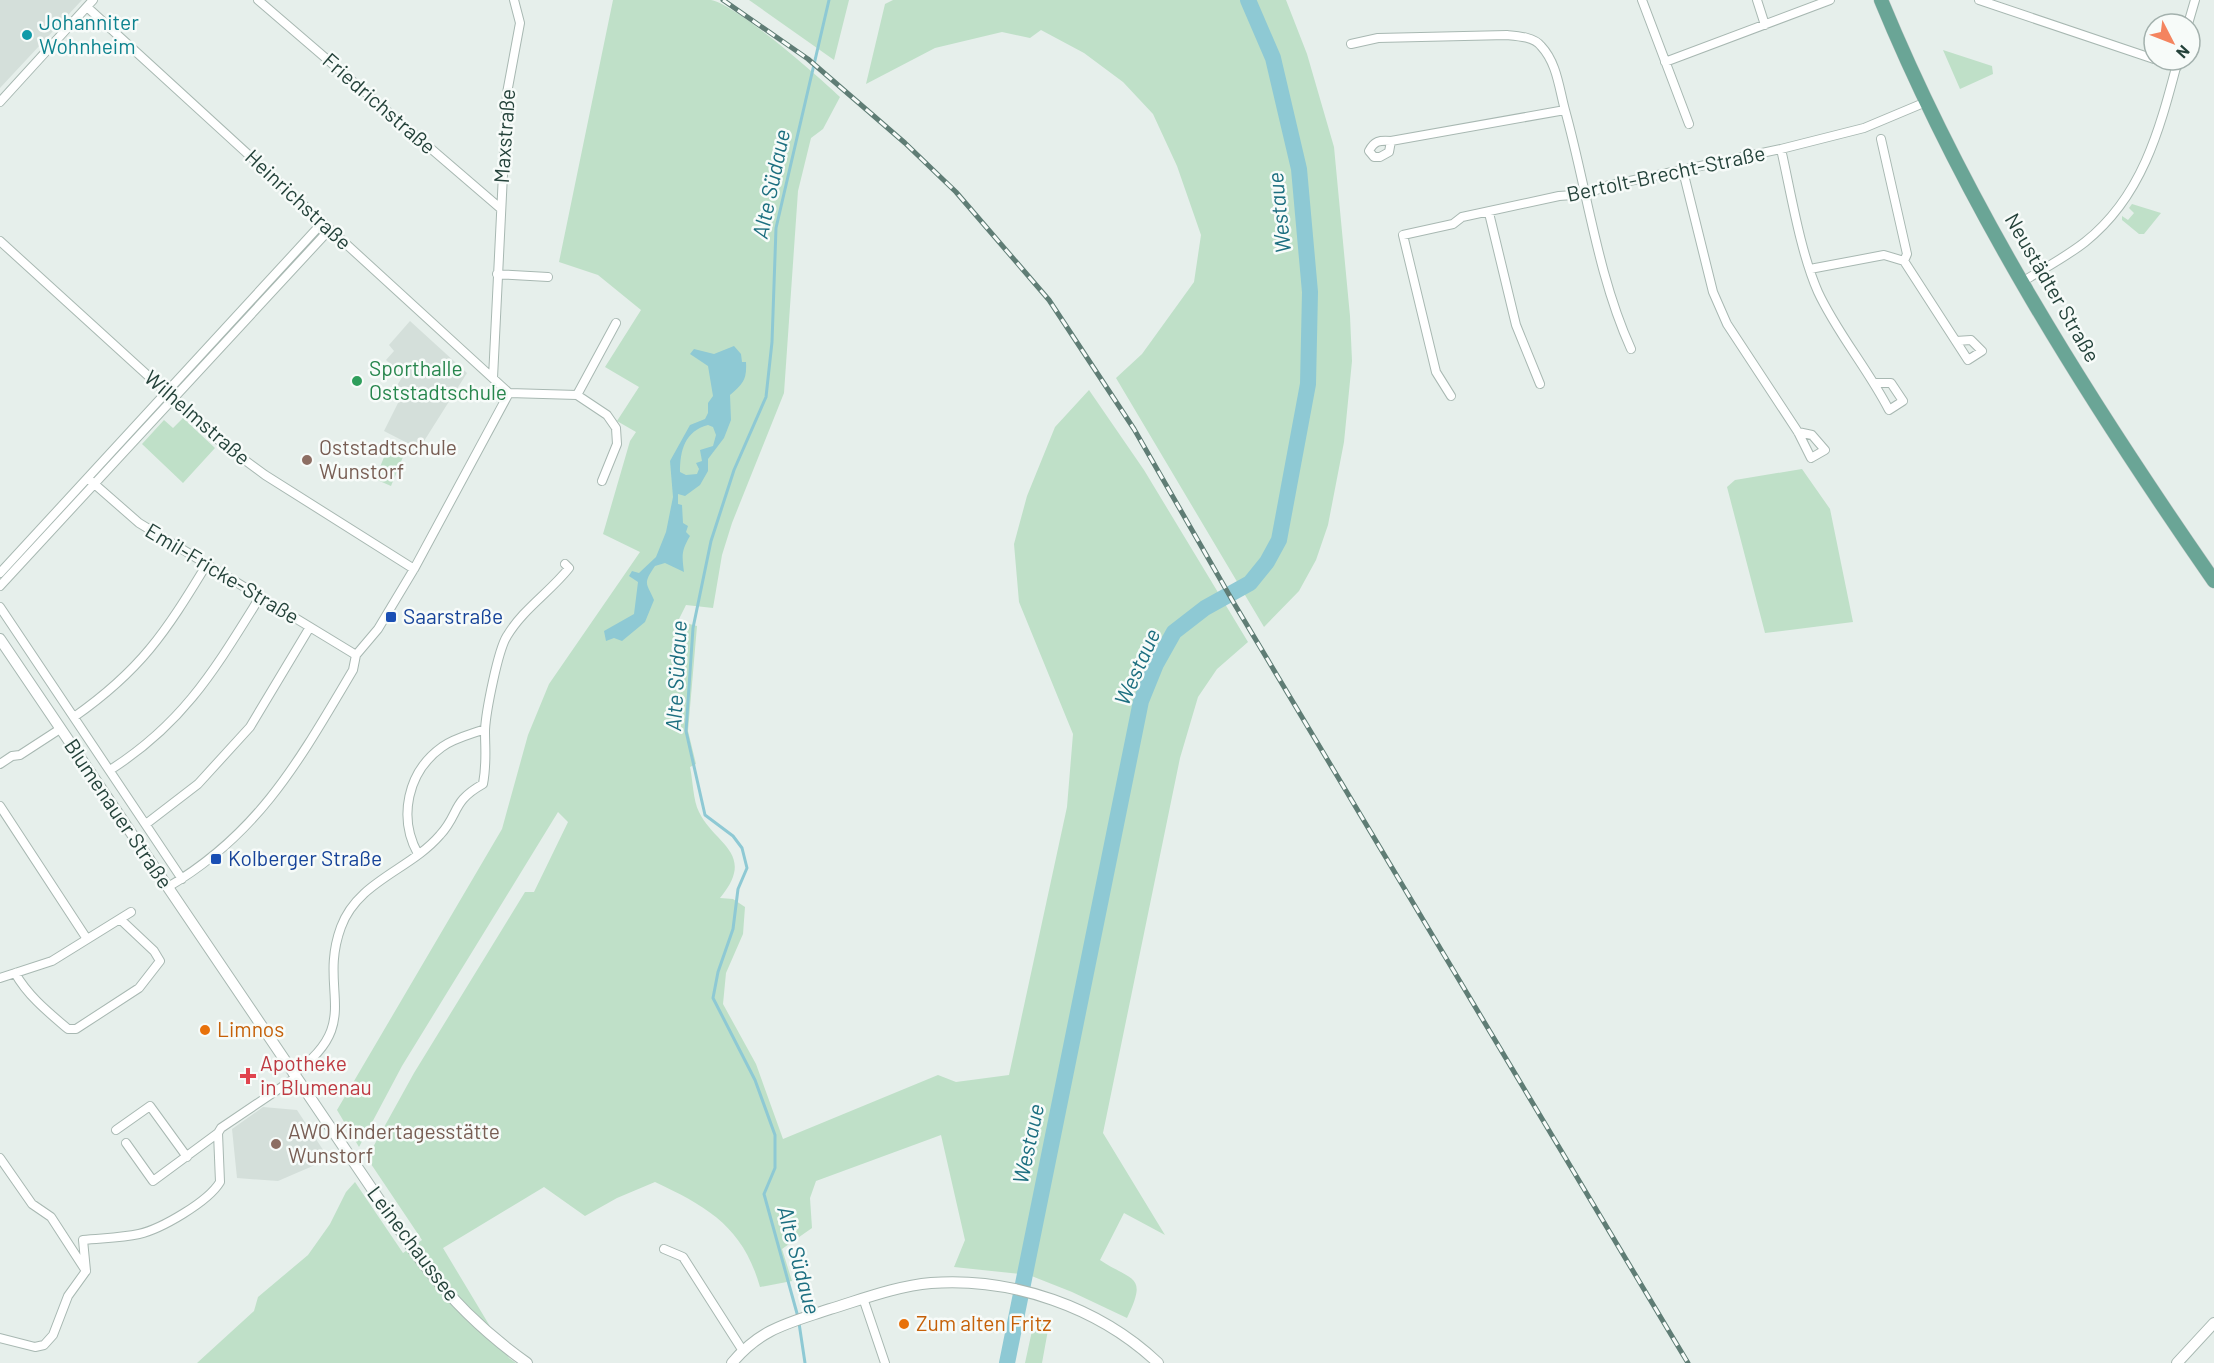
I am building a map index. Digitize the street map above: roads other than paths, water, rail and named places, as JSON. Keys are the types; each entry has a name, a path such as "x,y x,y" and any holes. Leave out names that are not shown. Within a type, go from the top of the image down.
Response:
{"main road":[{"name":"Neustädter Straße","path":"1881,0 1926,102 2022,282 2164,510 2214,581"}],"street":[{"name":"Friedrichstraße","path":"258,0 500,208"},
{"name":"Maxstraße","path":"493,378 507,93 520,23 514,0"},
{"path":"1642,0 1689,124"},
{"path":"1757,0 1765,25"},
{"path":"1665,62 1830,0"},
{"path":"1979,0 2142,56"},
{"path":"0,102 90,3"},
{"name":"Heinrichstraße","path":"90,3 322,222 509,393"},
{"path":"1351,44 1378,38 1520,36 1539,44 1551,59 1616,316 1631,349"},
{"path":"2022,282 2085,242 2110,219 2126,198 2150,154 2175,72"},
{"name":"Bertolt-Brecht-Straße","path":"1451,396 1436,372 1403,235 1453,224 1462,217 1489,213 1559,196 1587,194 1606,186 1781,149 1864,128 1926,102"},
{"path":"1390,141 1565,110"},
{"path":"1881,139 1907,254 1904,261"},
{"path":"1781,149 1810,269 1828,311 1875,383"},
{"path":"1683,171 1713,292 1727,324 1798,432"},
{"path":"1489,213 1516,325 1540,384"},
{"path":"0,586 166,392 322,222"},
{"path":"0,573 174,399 330,229"},
{"name":"Wilhelmstraße","path":"0,241 223,444 265,475 414,569"},
{"path":"1810,269 1884,255 1904,261 1956,341"},
{"path":"497,274 548,277"},
{"path":"577,395 616,323"},
{"path":"168,887 182,879 234,838 285,782 353,670 356,656 378,629 414,569 509,393 577,395 607,415 616,428 617,444 602,481"},
{"name":"Emil-Fricke-Straße","path":"91,481 139,524 356,656"},
{"path":"74,717 110,692 137,666 171,623 207,564"},
{"path":"126,1143 153,1181 315,1058 333,1032 336,1020 333,987 338,941 348,913 368,889 442,834 464,795 483,784 488,763 485,729 505,638 533,604 553,589 569,568 565,564"},
{"path":"110,770 141,751 175,720 204,686 260,597"},
{"name":"Blumenauer Straße","path":"0,607 182,879"},
{"path":"146,824 198,784 244,734 310,627"},
{"name":"Blumenauer Straße","path":"0,639 236,990"},
{"path":"0,764 12,756 20,755 60,729"},
{"path":"418,854 409,837 407,816 409,793 418,775 444,745 485,729"},
{"path":"0,806 87,939"},
{"path":"0,978 52,961 131,912"},
{"path":"15,973 24,989 68,1029 76,1029 139,988 160,961 154,951 120,919"},
{"name":"Leinechaussee","path":"236,990 440,1286 477,1324 527,1363"},
{"path":"116,1130 150,1106 187,1157"},
{"path":"67,1243 140,1234 192,1207 219,1182 218,1133"},
{"path":"0,1158 32,1204 51,1217 86,1271"},
{"path":"0,1338 35,1347 44,1345 53,1335 68,1296 86,1271 83,1240"},
{"path":"664,1249 683,1257 743,1351"},
{"path":"732,1363 763,1334 783,1324 863,1298 932,1283 994,1286 1052,1299 1089,1315 1123,1334 1158,1363"},
{"path":"863,1298 885,1363"},
{"path":"2177,1363 2214,1323"}],"water":[{"path":"734,346 741,354 742,362 746,362 746,373 741,384 730,395 731,420 724,438 708,459 708,471 700,485 685,496 678,494 678,504 682,505 683,523 688,526 686,532 690,536 683,554 684,572 665,563 655,566 647,581 654,600 645,622 622,641 614,638 606,641 604,631 634,614 638,582 629,576 632,571 639,573 656,557 666,532 673,497 670,461 690,425 705,419 708,413 708,403 713,396 708,366 690,354 694,349 714,354","holes":["708,425 713,427 716,435 713,446 700,450 702,461 696,463 699,469 697,474 686,475 680,472 681,456 689,437 700,428"]}],"waterway":[{"name":"Alte Südaue","path":"798,1317 764,1194 775,1168 775,1135 755,1080 713,998 718,972 733,929 738,889 747,868 742,848 733,836 705,815 686,731 693,628 711,541 734,470 766,397 772,342 776,228 829,0"},
{"name":"Westaue","path":"1007,1363 1141,701 1156,664 1174,632 1205,608 1250,583 1267,562 1279,540 1308,384 1310,292 1299,169 1273,58 1248,0"},
{"name":"Alte Südaue","path":"799,1323 805,1363"}],"railway":[{"path":"723,0 808,59 905,143 956,192 1049,300 1134,429 1235,605 1688,1363"}],"place":[{"name":"Johanniter Wohnheim","path":"27,35"},
{"name":"Sporthalle Oststadtschule","path":"357,381"},
{"name":"Oststadtschule Wunstorf","path":"307,460"},
{"name":"Saarstraße","path":"391,617"},
{"name":"Kolberger Straße","path":"216,859"},
{"name":"Limnos","path":"205,1030"},
{"name":"Apotheke in Blumenau","path":"248,1076"},
{"name":"AWO Kindertagesstätte Wunstorf","path":"276,1144"},
{"name":"Zum alten Fritz","path":"904,1324"}]}
